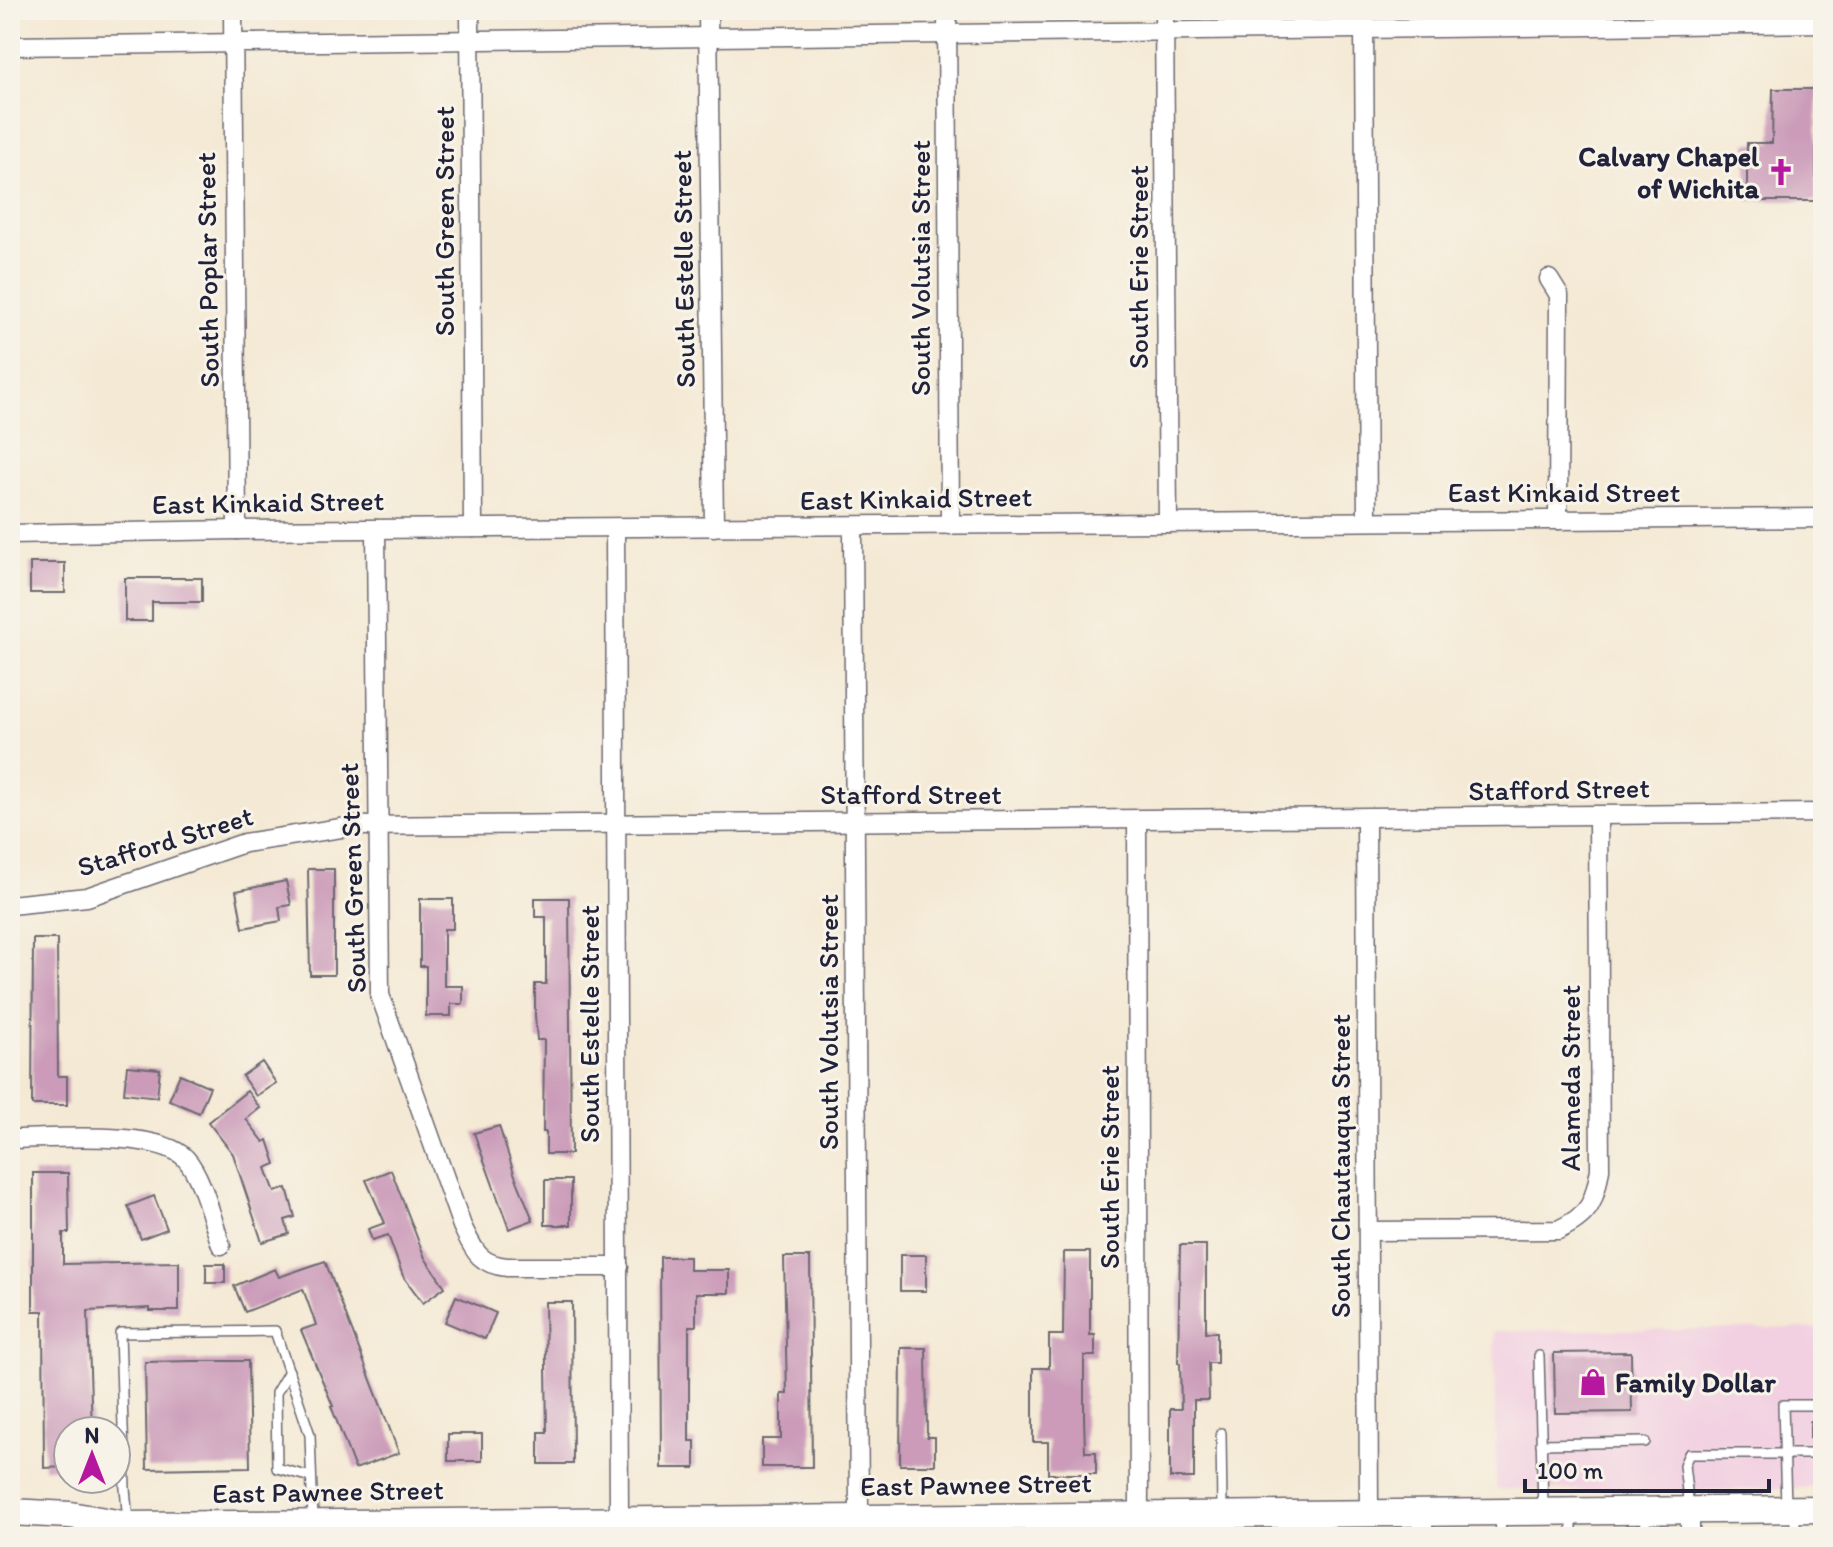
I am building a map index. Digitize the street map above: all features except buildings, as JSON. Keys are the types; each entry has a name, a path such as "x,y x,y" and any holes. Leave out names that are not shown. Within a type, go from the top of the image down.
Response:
{"main road":[{"name":"East Pawnee Street","path":"80,1537 129,1531 313,1523 606,1525 859,1517 1369,1512 1423,1524 1500,1524 1543,1512 1572,1524 1690,1524 1790,1509 1823,1509"},
{"name":"East Pawnee Street","path":"10,1512 70,1515 129,1531"}],"street":[{"name":"South Poplar Street","path":"233,10 237,530"},
{"name":"South Green Street","path":"470,10 473,528"},
{"name":"South Estelle Street","path":"708,10 714,527"},
{"name":"South Volutsia Street","path":"947,10 950,525"},
{"name":"South Erie Street","path":"1164,10 1168,523"},
{"path":"10,46 1364,28 1432,19 1823,23"},
{"path":"1364,28 1367,521"},
{"path":"1549,279 1559,295 1558,520"},
{"name":"East Kinkaid Street","path":"10,534 1823,518"},
{"name":"South Volutsia Street","path":"853,527 859,1517"},
{"name":"South Estelle Street","path":"606,1525 619,1267 615,528"},
{"name":"South Green Street","path":"376,529 380,995 462,1226 478,1255 489,1265 523,1268 619,1267"},
{"name":"Stafford Street","path":"10,905 87,897 244,843 354,826 1823,813"},
{"name":"Alameda Street","path":"1369,1231 1558,1230 1579,1220 1590,1207 1600,1169 1598,816"},
{"name":"South Chautauqua Street","path":"1366,819 1369,1512"},
{"name":"South Erie Street","path":"1137,820 1139,1514"},
{"path":"10,1139 144,1139 171,1148 185,1158 196,1177 221,1245"}],"lane":[{"path":"129,1531 120,1333 275,1331 310,1435 313,1523"},
{"path":"1539,1356 1543,1512"},
{"path":"289,1371 276,1393 277,1468 311,1477"},
{"path":"1795,1537 1783,1454 1783,1405 1823,1405"},
{"path":"1221,1433 1222,1514"},
{"path":"1541,1444 1645,1442"},
{"path":"1690,1524 1684,1480 1684,1465 1689,1454 1823,1454"}],"shaded area":[{"path":"1823,1328 1823,1487 1649,1492 1496,1489 1494,1331"}],"place":[{"name":"Calvary Chapel of Wichita","path":"1781,172"},
{"name":"Family Dollar","path":"1593,1382"}]}
